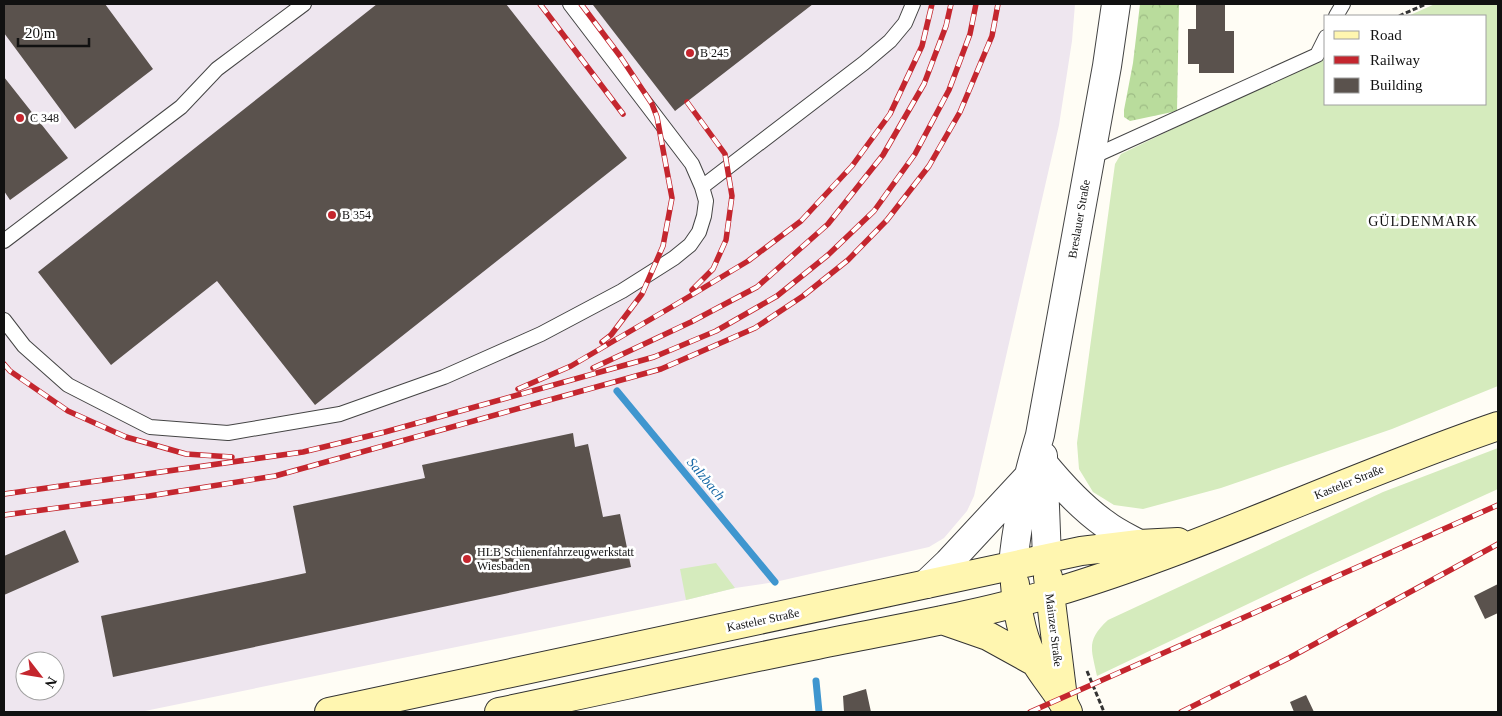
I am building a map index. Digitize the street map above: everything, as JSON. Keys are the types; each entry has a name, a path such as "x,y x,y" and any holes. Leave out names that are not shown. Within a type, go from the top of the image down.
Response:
{"main road":[{"name":"Kasteler Straße","path":"499,712 940,619 1049,594 1149,561 1401,461 1498,426"},
{"name":"Kasteler Straße","path":"329,712 926,584 981,574 1013,565 1081,551 1139,544 1200,540"},
{"name":"Mainzer Straße","path":"1047,558 1049,594 1061,696"},
{"name":"Mainzer Straße","path":"1013,565 1016,602 1026,641 1035,662 1061,696"},
{"path":"940,619 988,636 1035,662"}],"street":[{"name":"Breslauer Straße","path":"1013,565 1016,532 1035,470 1115,20 1116,4"},
{"name":"Breslauer Straße","path":"1035,470 1047,558"},
{"path":"926,584 1035,470 1061,484 1107,526 1139,544"}],"lane":[{"path":"4,241 180,107 217,69 304,4"},
{"path":"4,320 24,346 68,385 150,427 228,433 340,414 444,377 541,334 652,273 690,245 699,232 706,201 702,187 692,164 570,4"},
{"path":"702,187 890,41 905,23 913,4"},
{"path":"1090,158 1317,55 1324,41"}],"path":[{"path":"1401,15 1426,4"},
{"path":"1086,670 1104,712"}],"shaded area":[{"path":"4,4 1075,4 1072,41 1059,125 974,496 967,511 944,538 929,547 775,582 735,588 686,600 140,712 4,712"}],"green space":[{"path":"1140,4 1179,4 1177,111 1130,121 1124,117 1124,110 1133,63"},
{"path":"1435,4 1498,4 1498,386 1392,429 1221,488 1143,509 1114,505 1093,492 1079,469 1077,443 1115,164 1121,154 1324,56 1324,105 1487,105 1487,15 1410,15"},
{"path":"1498,448 1498,489 1311,574 1097,676 1092,652 1093,640 1108,620 1383,492"},
{"path":"716,563 735,588 686,600 680,569"}],"building":[{"path":"4,4 105,4 153,69 75,129 4,33"},
{"name":"B 354","path":"377,4 506,4 627,158 315,405 217,281 111,365 38,272"},
{"name":"B 245","path":"813,4 675,111 593,5"},
{"path":"1196,4 1225,4 1225,31 1234,31 1234,73 1199,73 1199,64 1188,64 1188,29 1196,29"},
{"name":"C 348","path":"4,77 68,158 10,200 4,191"},
{"name":"HLB Schienenfahrzeugwerkstatt Wiesbaden","path":"573,433 575,447 588,444 603,517 620,514 631,567 113,677 101,616 306,573 293,506 425,478 422,465"},
{"path":"65,530 79,562 4,595 4,556"},
{"path":"1498,584 1498,613 1485,619 1474,596"},
{"path":"866,689 871,712 844,712 843,696"},
{"path":"1306,695 1314,712 1294,712 1290,702"}],"waterway":[{"name":"Salzbach","path":"617,391 775,582"},
{"name":"Salzbach","path":"816,681 819,712"}],"railway":[{"path":"540,4 623,114"},
{"path":"581,4 620,56 652,104 657,117 672,198 663,246 642,294 611,335 602,342"},
{"path":"518,389 571,366 680,302 748,261 801,221 852,166 890,114 922,46 932,4"},
{"path":"593,368 691,322 757,287 828,224 883,155 924,84 946,26 951,4"},
{"path":"4,494 303,452 385,432 654,357 716,331 777,296 828,255 874,211 915,154 949,90 970,34 976,4"},
{"path":"4,515 149,496 275,476 661,369 755,328 803,296 848,260 887,220 929,166 960,112 992,36 998,4"},
{"path":"687,102 725,154 732,196 726,240 713,269 692,290"},
{"path":"4,364 10,371 68,411 126,437 186,454 232,457"},
{"path":"1030,712 1498,505"},
{"path":"1181,712 1289,658 1498,544"}],"place":[{"name":"B 245","path":"690,53"},
{"name":"C 348","path":"20,118"},
{"name":"B 354","path":"332,215"},
{"name":"HLB Schienenfahrzeugwerkstatt Wiesbaden","path":"467,559"}],"district":[{"name":"GÜLDENMARK","path":"1423,221"}]}
